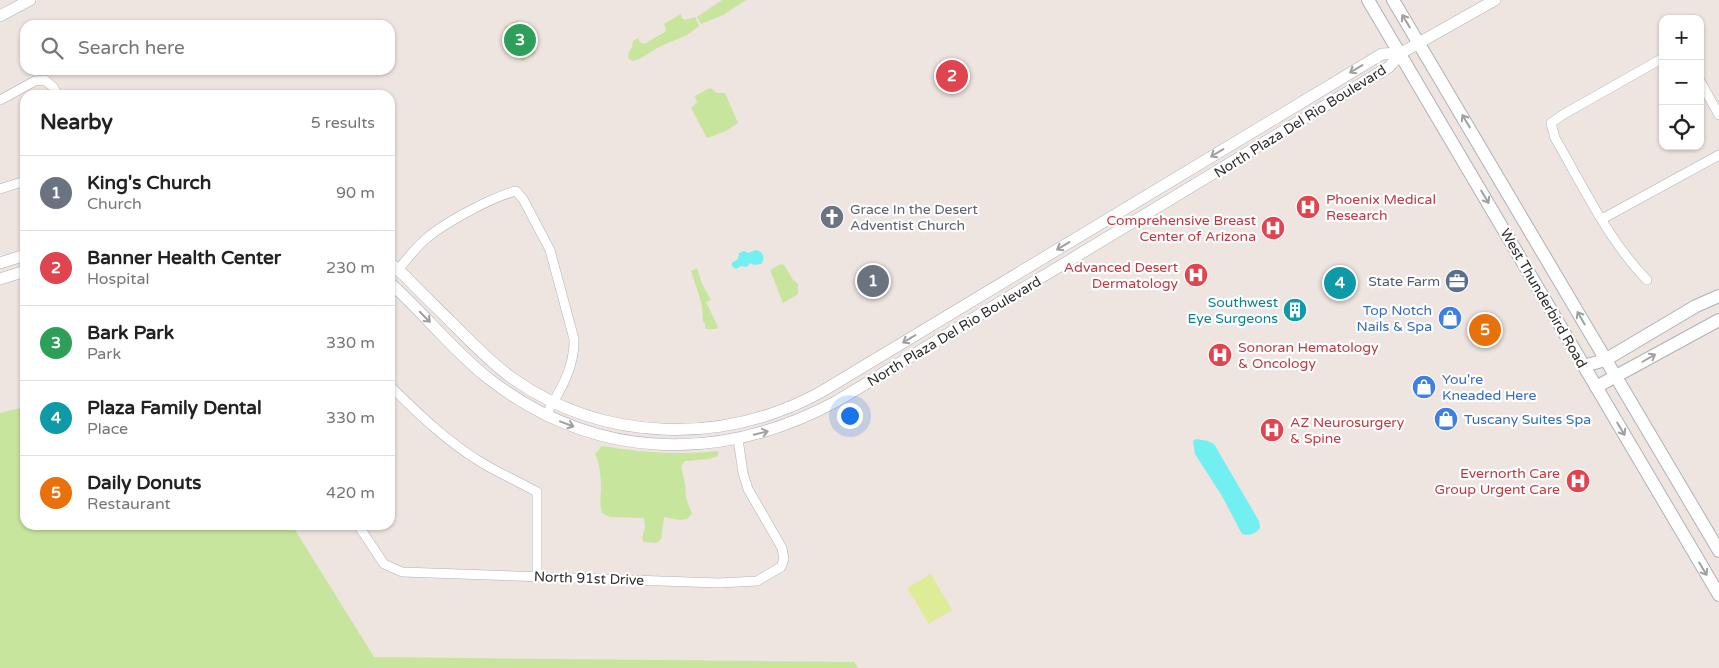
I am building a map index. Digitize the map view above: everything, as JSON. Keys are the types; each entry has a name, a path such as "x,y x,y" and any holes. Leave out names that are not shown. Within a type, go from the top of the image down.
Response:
{"main road":[{"name":"West Thunderbird Road","path":"1368,0 1719,595"},
{"name":"West Thunderbird Road","path":"1393,0 1719,551"},
{"path":"1584,366 1605,360 1696,306 1719,296"},
{"path":"1596,387 1719,320"}],"street":[{"path":"0,16 30,0"},
{"path":"1400,52 1488,2"},
{"name":"North Plaza Del Rio Boulevard","path":"395,268 493,363 526,387 553,402 600,419 659,430 689,430 724,426 758,419 784,410 821,392 1382,54 1400,52"},
{"name":"North Plaza Del Rio Boulevard","path":"395,288 471,364 517,399 546,415 603,436 624,441 695,444 738,439 776,429 837,401 1389,68 1400,52"},
{"path":"1647,280 1632,265 1602,219 1555,138 1551,123 1659,60"},
{"path":"0,100 35,82 46,80 55,90"},
{"path":"1704,88 1719,115"},
{"path":"1291,109 1298,123"},
{"path":"1602,219 1719,155"},
{"path":"1170,182 1178,196"},
{"path":"0,189 20,183"},
{"path":"395,266 440,228 503,194 516,191 523,199 550,250 574,339 572,364 546,415"},
{"path":"1088,230 1097,244"},
{"path":"0,263 20,257"},
{"path":"0,279 20,273"},
{"path":"1004,281 1012,295"},
{"path":"928,327 936,341"},
{"path":"395,391 453,444 537,492 537,576"},
{"path":"784,410 789,424"},
{"path":"659,430 660,444"},
{"name":"North 91st Drive","path":"361,530 384,564 402,572 757,582 782,567 784,559 782,548 748,489 743,473 738,439"}],"green space":[{"path":"722,0 746,0 723,15 701,24 697,17"},
{"path":"681,14 685,20 695,17 699,26 687,35 659,47 641,58 633,61 629,59 628,54 633,41 638,38 644,44 665,32 666,27 664,24"},
{"path":"518,20 536,53 522,61 504,27"},
{"path":"710,88 717,93 725,93 738,123 726,131 707,138 691,108 697,102 695,96"},
{"path":"781,264 784,265 793,280 798,284 798,294 783,303 770,270"},
{"path":"697,268 702,284 711,300 706,302 718,327 715,329 705,329 702,305 691,271"},
{"path":"20,408 20,530 295,530 374,657 854,662 858,668 0,668 0,413"},
{"path":"602,446 660,453 718,451 718,456 709,459 685,461 681,466 686,498 692,514 687,519 680,520 664,517 661,539 657,543 644,542 642,540 645,526 644,518 610,517 602,513 600,475 595,454"},
{"path":"931,574 952,610 929,624 907,588"}],"water":[{"path":"756,250 763,255 761,264 754,265 750,263 747,267 741,266 736,269 732,266 732,263 738,259 739,253 744,251 748,253"},
{"path":"1196,439 1214,444 1259,521 1260,528 1254,533 1250,535 1242,534 1222,496 1195,454 1193,441"}],"place":[{"name":"Bark Park","path":"520,40"},
{"name":"Banner Health Center","path":"952,76"},
{"name":"Phoenix Medical Research","path":"1308,207"},
{"name":"Grace In the Desert Adventist Church","path":"832,217"},
{"name":"Comprehensive Breast Center of Arizona","path":"1273,228"},
{"name":"Advanced Desert Dermatology","path":"1196,275"},
{"name":"King's Church","path":"873,281"},
{"name":"State Farm","path":"1457,281"},
{"name":"Plaza Family Dental","path":"1340,283"},
{"name":"Southwest Eye Surgeons","path":"1295,310"},
{"name":"Top Notch Nails & Spa","path":"1450,318"},
{"name":"Daily Donuts","path":"1485,330"},
{"name":"Sonoran Hematology & Oncology","path":"1220,355"},
{"name":"You're Kneaded Here","path":"1424,387"},
{"name":"Tuscany Suites Spa","path":"1446,419"},
{"name":"AZ Neurosurgery & Spine","path":"1272,430"},
{"name":"Evernorth Care Group Urgent Care","path":"1578,481"}]}
